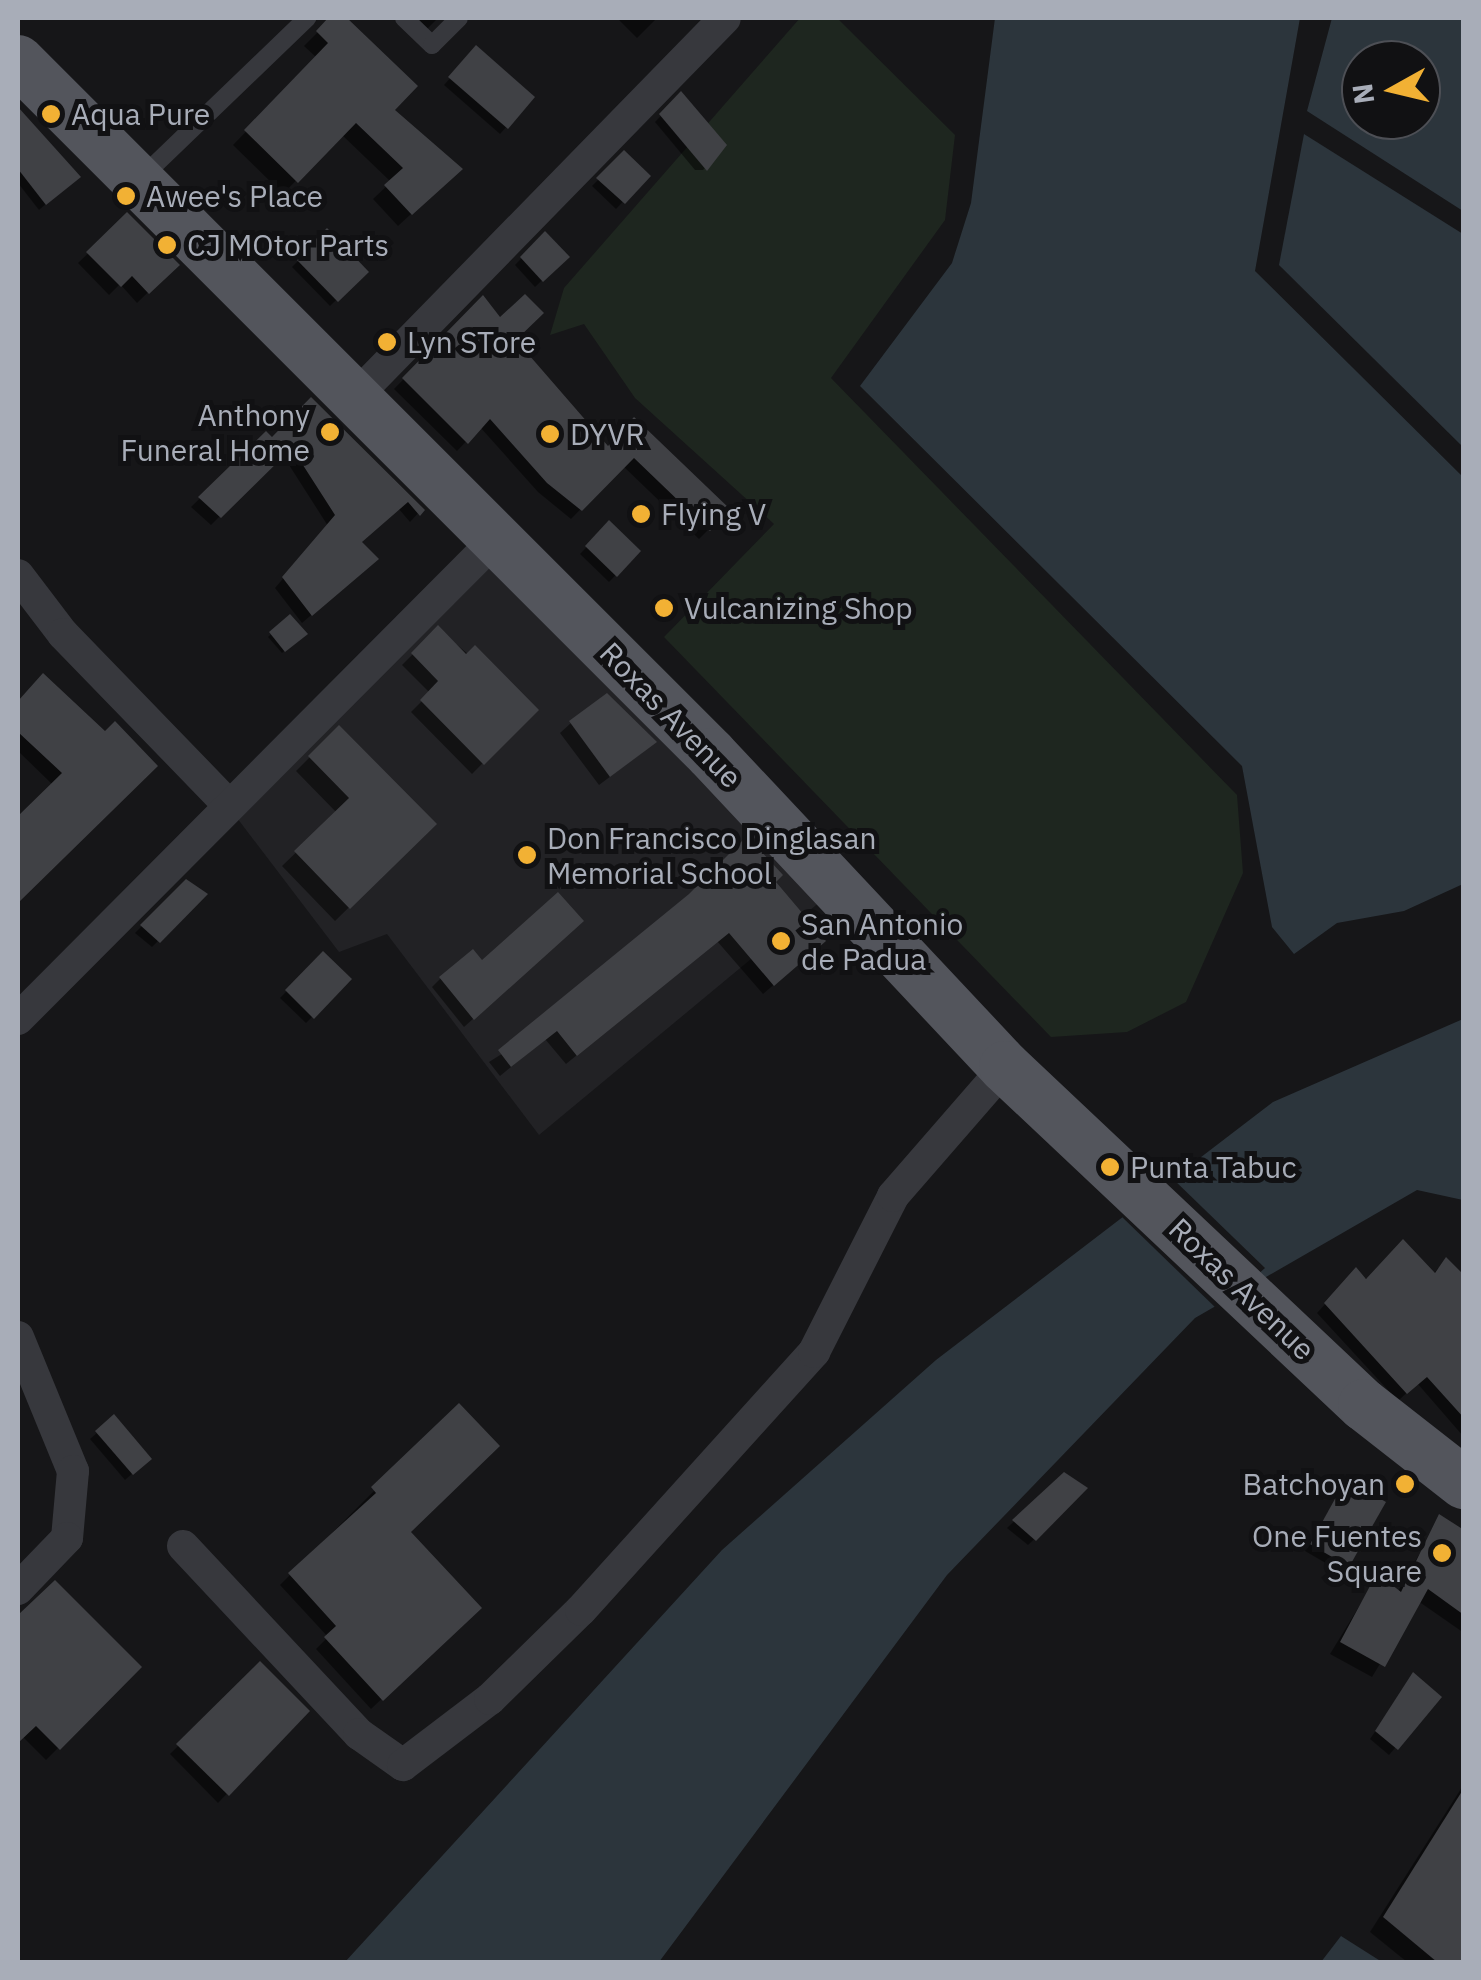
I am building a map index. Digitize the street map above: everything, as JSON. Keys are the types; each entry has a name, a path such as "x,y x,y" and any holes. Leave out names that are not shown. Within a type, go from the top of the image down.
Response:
{"main road":[{"name":"Roxas Avenue","path":"18,61 711,754 1005,1067 1364,1406 1464,1483"}],"street":[{"path":"353,399 724,18"},
{"path":"18,1020 226,803 497,538"},
{"path":"18,574 63,634 226,803"},
{"path":"182,1546 359,1734 403,1765 490,1699 581,1610 814,1352 893,1196 1005,1067"},
{"path":"18,1337 73,1471 67,1538 18,1588"}],"lane":[{"path":"137,182 308,18"},
{"path":"404,18 432,45 459,18"}],"shaded area":[{"path":"800,18 837,18 955,135 945,220 831,378 1237,795 1243,873 1186,1002 1127,1032 1051,1037 664,637 774,524 635,398 584,324 550,335 564,288"},
{"path":"995,18 1300,18 1255,271 1463,477 1463,884 1404,911 1337,923 1294,954 1272,927 1242,766 860,386 952,263 971,203"},
{"path":"1332,18 1463,18 1463,211 1352,140 1441,140 1441,40 1341,40 1341,133 1307,111"},
{"path":"1304,134 1463,234 1463,447 1279,265"},
{"name":"Don Francisco Dinglasan Memorial School","path":"497,554 827,896 539,1135 387,934 339,952 234,814"},
{"path":"1463,1019 1463,1200 1417,1190 1195,1318 947,1575 659,1962 345,1962 722,1550 936,1360 1273,1102"},
{"path":"1341,1936 1382,1962 1321,1962"}],"pier":[{"path":"1171,1177 1265,1268 1218,1310 1121,1216"}],"building":[{"path":"328,18 347,18 418,86 395,110 463,169 412,215 384,185 403,168 356,123 298,183 244,130 328,43 316,31"},
{"path":"476,45 535,97 508,129 448,77"},
{"path":"681,91 727,145 707,171 659,114"},
{"path":"18,107 81,177 46,205 18,169"},
{"path":"624,150 651,176 625,204 596,178"},
{"path":"127,212 180,265 149,294 132,276 121,287 86,252"},
{"path":"327,228 369,272 338,302 296,259"},
{"path":"545,231 570,257 543,282 520,257"},
{"path":"525,294 544,313 516,340 608,446 634,417 731,510 710,531 634,458 582,511 547,483 490,419 468,444 402,378 483,295 500,317"},
{"path":"311,397 425,510 420,516 408,502 362,542 379,559 312,616 282,577 335,515 292,448 221,518 198,497 266,431 272,437"},
{"path":"609,520 641,551 617,577 585,546"},
{"path":"290,614 308,634 285,652 269,632"},
{"path":"438,625 466,654 475,645 539,710 484,765 420,700 438,681 411,653"},
{"path":"43,673 105,731 115,721 158,766 18,903 18,816 62,773 18,732 18,701"},
{"path":"607,693 657,742 610,777 569,721"},
{"path":"339,725 437,824 350,909 294,851 349,798 308,756"},
{"path":"747,836 783,875 776,882 826,941 774,986 729,933 577,1056 557,1031 511,1067 498,1050 689,894"},
{"path":"186,879 208,894 160,943 140,925"},
{"path":"558,892 584,921 474,1020 439,977 473,949 482,960"},
{"path":"323,951 352,979 314,1019 285,990"},
{"path":"1403,1239 1435,1273 1446,1257 1464,1275 1464,1418 1427,1377 1407,1394 1324,1303 1356,1267 1366,1279"},
{"path":"459,1403 500,1446 411,1532 482,1608 383,1701 324,1637 336,1626 288,1573 376,1493 371,1487"},
{"path":"114,1414 152,1459 133,1475 95,1431"},
{"path":"1064,1472 1088,1488 1036,1541 1012,1520"},
{"path":"1346,1479 1386,1502 1349,1567 1310,1544"},
{"path":"1439,1514 1464,1530 1464,1615 1428,1589 1385,1667 1340,1642 1377,1573 1401,1592"},
{"path":"55,1580 142,1667 60,1750 36,1726 18,1743 18,1615"},
{"path":"260,1661 310,1711 229,1796 176,1744"},
{"path":"1413,1672 1442,1697 1398,1750 1375,1731"},
{"path":"1464,1788 1464,1962 1437,1962 1383,1917"}],"place":[{"name":"Aqua Pure","path":"51,114"},
{"name":"Awee's Place","path":"126,196"},
{"name":"CJ MOtor Parts","path":"167,245"},
{"name":"Lyn STore","path":"387,342"},
{"name":"Anthony Funeral Home","path":"330,432"},
{"name":"DYVR","path":"550,434"},
{"name":"Flying V","path":"641,514"},
{"name":"Vulcanizing Shop","path":"664,608"},
{"name":"Don Francisco Dinglasan Memorial School","path":"527,855"},
{"name":"San Antonio de Padua","path":"781,941"},
{"name":"Punta Tabuc","path":"1110,1167"},
{"name":"Batchoyan","path":"1405,1484"},
{"name":"One Fuentes Square","path":"1442,1553"}]}
